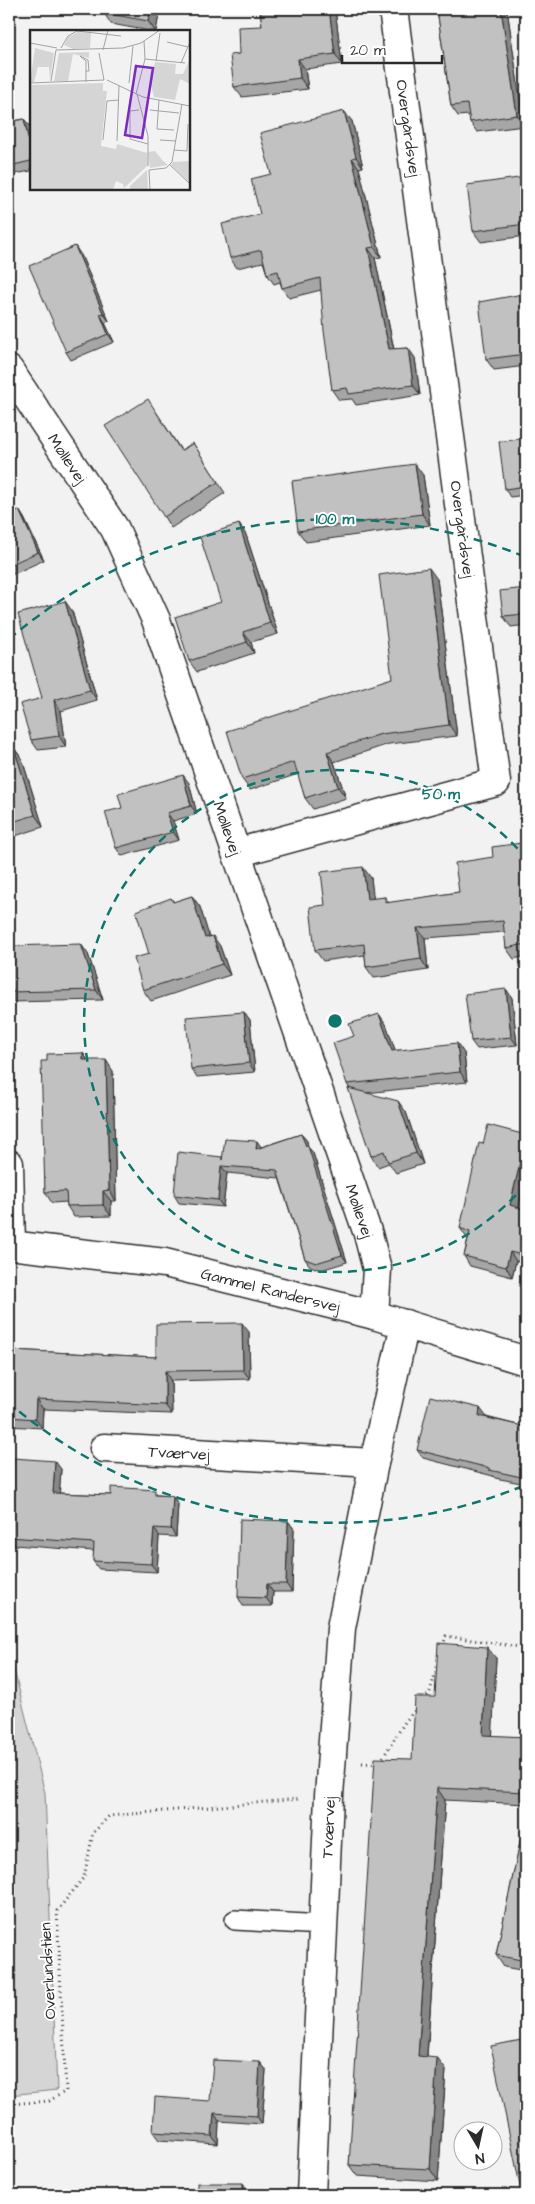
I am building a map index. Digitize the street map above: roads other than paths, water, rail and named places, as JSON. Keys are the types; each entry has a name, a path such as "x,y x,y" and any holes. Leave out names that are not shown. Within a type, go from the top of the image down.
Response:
{"street":[{"name":"Overgårdsvej","path":"236,853 496,782 393,9"},
{"name":"Møllevej","path":"9,370 115,529 156,620 368,1234 377,1270 374,1315"},
{"name":"Gammel Randersvej","path":"9,1164 10,1245 164,1263 374,1315 526,1361"},
{"name":"Tværvej","path":"311,2195 329,1796 341,1628 374,1463 405,1324"},
{"name":"Tværvej","path":"104,1448 374,1463"}],"lane":[{"path":"234,1920 323,1925"}]}
